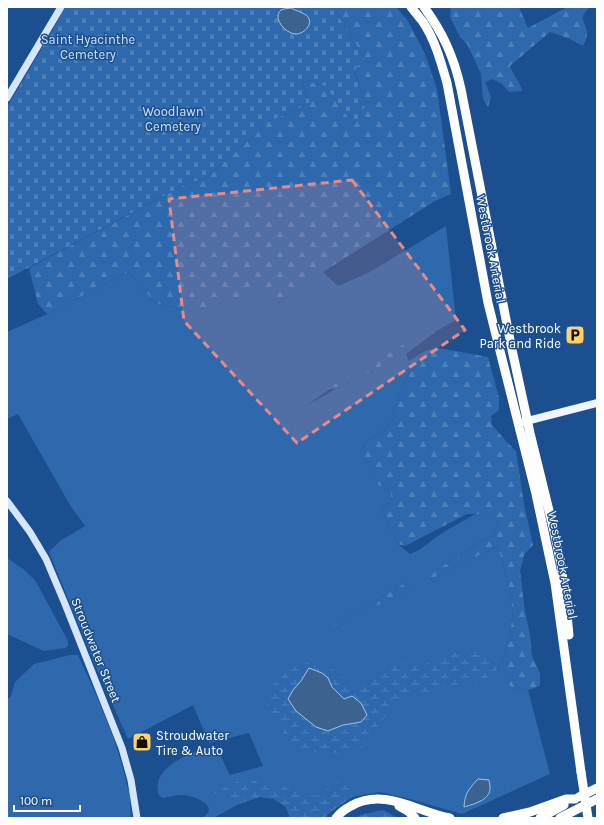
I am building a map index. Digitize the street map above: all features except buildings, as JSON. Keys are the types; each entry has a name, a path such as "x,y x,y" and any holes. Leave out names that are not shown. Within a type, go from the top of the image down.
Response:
{"highway":[{"name":"Westbrook Arterial","path":"411,7 429,32 439,54 447,83 496,340 555,535 566,604 570,654 567,666 588,818"},
{"name":"Westbrook Arterial","path":"424,7 434,20 444,39 458,73 511,345 522,422"},
{"path":"540,818 597,788"},
{"path":"336,818 346,808 356,803 371,799 381,799 397,802 450,818"},
{"path":"503,818 530,812 566,800 575,799"},
{"path":"560,818 597,799"},
{"path":"340,818 357,806 378,802 398,806 408,811 415,818"}],"main road":[{"path":"7,98 61,7"},
{"path":"522,422 597,403"},
{"name":"Stroudwater Street","path":"7,501 30,532 46,559 65,604 122,748 131,780 137,818"}],"highlighted area":[{"path":"352,180 465,330 297,443 184,321 169,199"}],"green space":[{"name":"Woodlawn Cemetery","path":"65,7 333,7 364,58 354,71 366,105 354,124 325,86 302,79 310,103 270,121 206,178 186,184 7,279 7,107"},
{"path":"333,7 396,7 408,21 425,54 437,89 451,194 435,201 323,272 276,305 257,291 206,308 188,311 155,303 129,272 47,314 38,304 29,268 186,184 206,178 270,121 310,103 302,79 325,86 354,124 366,105 354,70 364,58"},
{"path":"451,7 519,7 528,28 567,7 590,7 583,17 587,33 583,46 550,32 510,66 520,84 522,91 509,92 502,84 493,79 485,82 491,97 488,107 483,99 481,74 467,44 460,37 450,17"},
{"path":"446,226 456,320 435,332 432,328 336,384 304,407 336,389 406,354 409,361 410,371 400,394 392,422 382,432 366,441 362,450 379,486 385,486 391,494 390,502 381,509 398,544 410,554 419,550 442,533 475,514 486,514 495,519 497,526 495,533 444,565 429,580 498,546 509,586 513,611 510,635 498,669 512,689 528,690 550,774 462,814 380,792 352,797 329,813 325,818 290,818 286,807 274,799 260,797 239,804 213,818 202,818 207,814 209,809 204,802 187,795 163,798 158,794 158,782 160,776 166,769 190,754 206,748 217,750 230,775 263,766 249,733 209,743 193,705 128,739 98,672 49,552 60,541 85,526 70,505 18,414 7,419 7,332 47,314 129,272 155,303 188,311 206,308 257,291 276,305 323,272 338,286 368,273","holes":["405,583 413,588 335,625"]},
{"path":"432,328 435,332 406,354 336,389 330,389 335,384"},
{"path":"439,348 488,357 499,398 499,410 491,416 492,425 516,451 524,504 533,545 524,555 520,571 532,656 540,673 540,686 528,690 512,689 498,669 510,635 513,611 509,586 498,546 429,580 434,572 495,533 497,526 494,519 486,514 467,514 405,546 398,544 381,509 390,502 391,494 385,486 379,486 362,451 366,441 382,432 392,422 400,394 410,371 409,361 427,350"},
{"path":"7,558 23,569 35,580 68,641 68,646 65,648 44,651 7,634"},
{"path":"405,583 414,588 330,628"},
{"path":"475,649 498,669 484,680 465,682 439,690 396,699 361,750 340,754 299,751 281,730 267,709 272,685 291,668 312,661 328,665 352,685 367,684 379,674 400,663 418,666 438,660 459,650","holes":["309,668 328,678 332,687 344,699 361,722 343,725 328,731 293,690"]},
{"path":"70,655 78,655 114,739 130,796 131,818 7,818 7,700 11,696 15,682 34,664"},
{"path":"238,781 255,781 273,788 284,786 316,796 339,781 350,786 352,797 329,813 325,818 290,818 286,807 274,799 260,797 239,804 213,793"},
{"path":"383,810 398,818 355,818 360,815"}],"shaded area":[{"path":"291,8 309,18 310,21 308,27 303,32 293,34 284,28 279,22 278,15 281,10"},
{"path":"309,668 322,673 328,678 332,687 344,699 352,696 361,703 367,715 361,722 343,725 328,731 316,727 296,711 288,699"},
{"path":"478,779 489,780 490,791 488,795 481,801 464,807 465,798 468,792"}],"place":[{"name":"Westbrook Park and Ride","path":"575,335"},
{"name":"Stroudwater Tire & Auto","path":"142,742"}],"park label":[{"name":"Saint Hyacinthe Cemetery","path":"88,46"}]}
